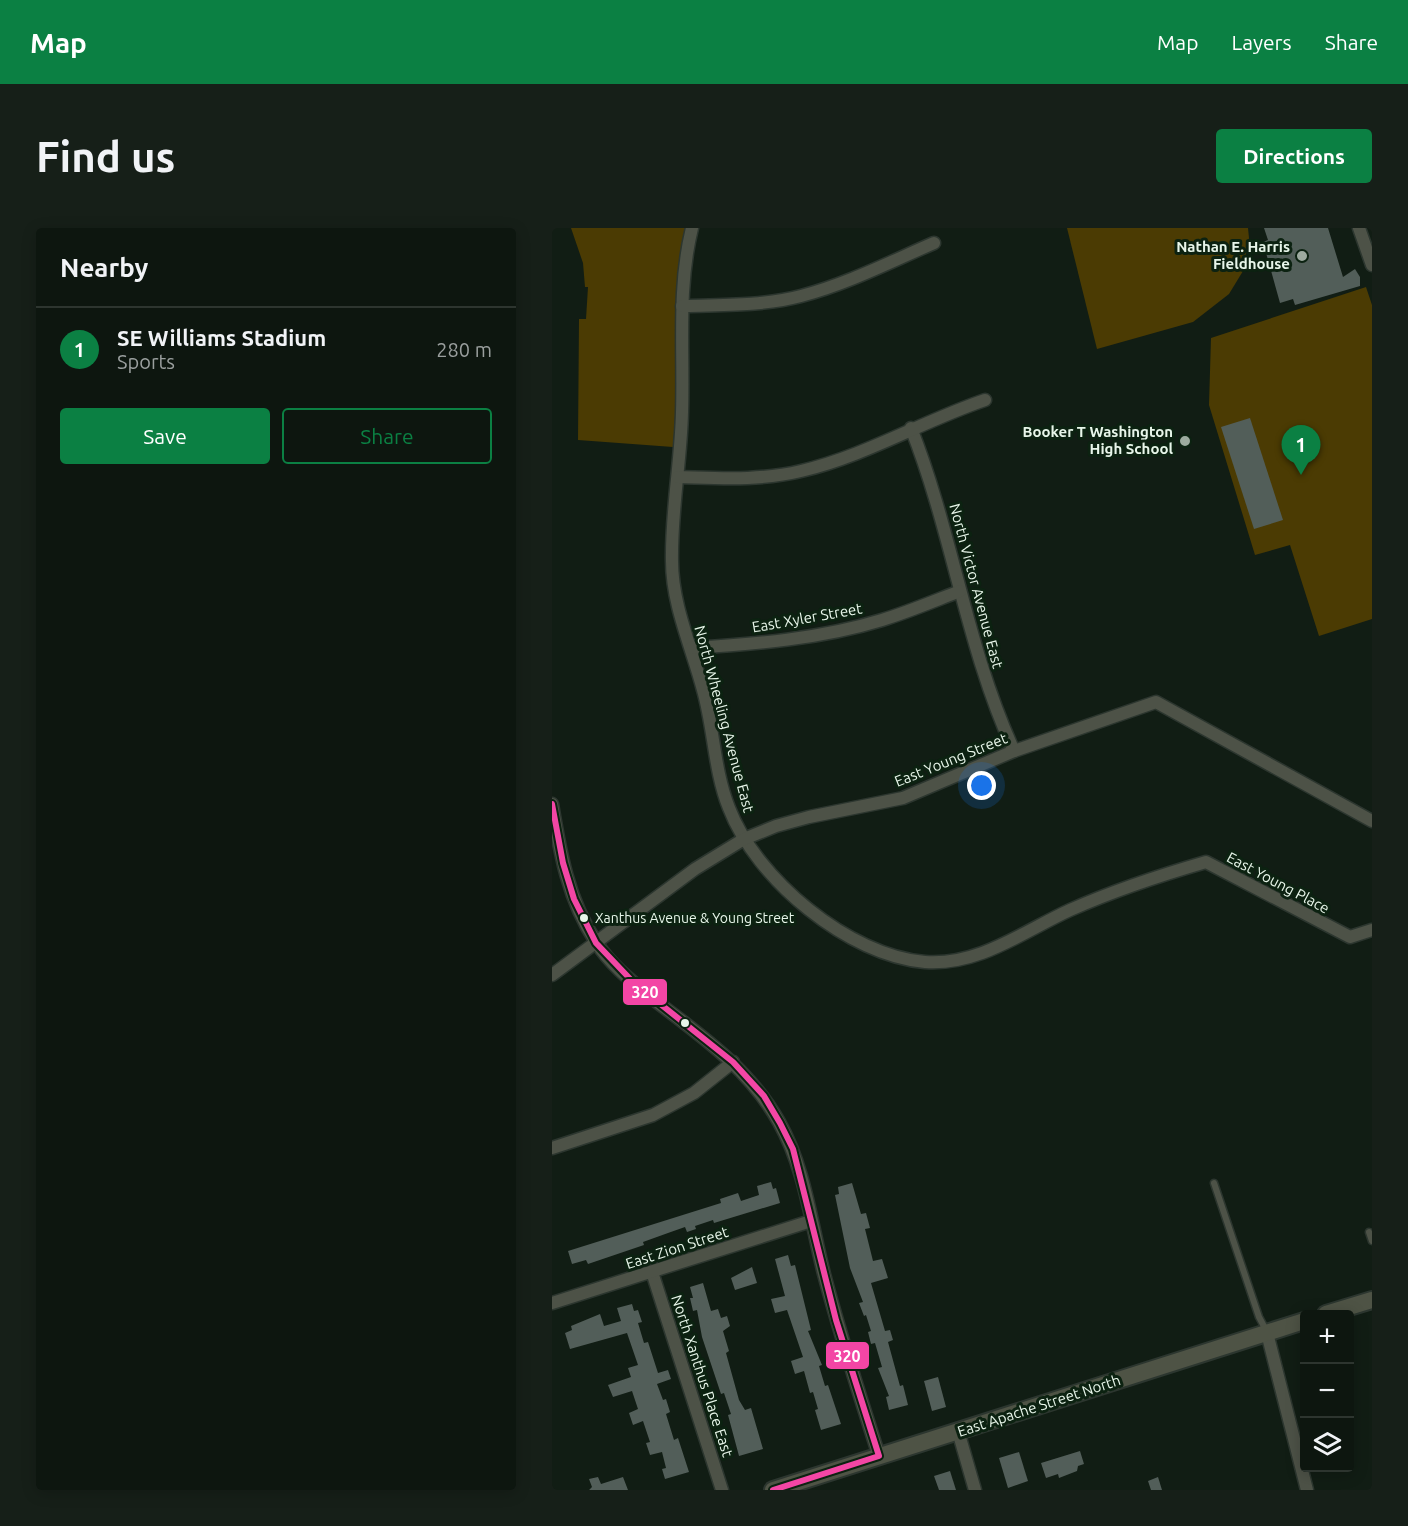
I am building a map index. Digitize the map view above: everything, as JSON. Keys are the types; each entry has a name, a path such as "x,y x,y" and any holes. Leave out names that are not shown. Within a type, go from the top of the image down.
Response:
{"main road":[{"path":"1339,1310 1372,1300"},
{"name":"East Apache Street North","path":"773,1490 1300,1323"}],"street":[{"name":"North Wheeling Avenue East","path":"692,228 682,278 683,405 672,563 681,617 705,693 728,807 744,839 767,868 834,927 881,952 928,962 950,962 974,956 1072,909 1136,885"},
{"path":"1359,228 1371,265"},
{"path":"682,306 733,305 800,297 832,287 934,243"},
{"path":"678,477 740,479 800,471 834,462 911,428 985,400"},
{"name":"North Victor Avenue East","path":"911,428 939,505 960,591 988,688 1014,751"},
{"name":"East Xyler Street","path":"691,648 783,640 832,632 882,620 960,591"},
{"name":"East Young Street","path":"552,975 695,869 744,839 776,826 809,817 903,798 1014,751 1156,702 1372,821"},
{"path":"552,810 563,863 574,899 596,943 634,983 733,1062 764,1096 780,1123 793,1149 836,1320 879,1456"},
{"name":"East Young Place","path":"1136,885 1206,862 1350,937 1372,930"},
{"path":"552,1148 653,1115 694,1093 733,1062"},
{"name":"East Zion Street","path":"552,1303 811,1221"},
{"name":"North Xanthus Place East","path":"652,1272 722,1490"},
{"path":"1267,1333 1306,1490"},
{"path":"958,1431 975,1490"}],"lane":[{"path":"1214,1183 1259,1317 1267,1333"},
{"path":"1369,1232 1372,1241"}],"shaded area":[{"path":"571,228 687,228 677,310 673,447 578,440 579,319 586,319 588,287 585,287 583,263"},
{"path":"1067,228 1248,228 1249,238 1243,271 1229,294 1193,322 1097,349"},
{"path":"1366,287 1372,305 1372,619 1319,636 1290,545 1255,555 1209,405 1211,338"}],"building":[{"name":"Nathan E. Harris Fieldhouse","path":"1264,228 1328,228 1343,277 1355,269 1360,277 1360,286 1295,305 1293,299 1280,303 1263,242 1268,240"},
{"path":"1250,418 1283,520 1254,529 1221,427"},
{"path":"771,1182 773,1189 776,1188 780,1203 714,1223 713,1220 695,1226 696,1229 687,1232 685,1227 643,1242 644,1245 588,1264 586,1260 572,1264 568,1251 721,1203 720,1199 738,1193 741,1201 759,1195 757,1186"},
{"path":"852,1183 861,1214 866,1213 870,1228 865,1229 873,1261 882,1259 888,1278 871,1283 885,1331 890,1330 893,1340 888,1342 900,1386 903,1385 908,1405 889,1410 886,1397 889,1396 878,1368 882,1367 875,1343 871,1344 868,1332 871,1331 859,1303 863,1302 850,1268 835,1195 839,1194 838,1187"},
{"path":"788,1255 791,1266 795,1265 811,1330 808,1331 822,1365 819,1366 825,1386 828,1385 841,1424 821,1430 815,1410 818,1409 813,1392 810,1393 804,1371 795,1374 791,1361 803,1357 787,1310 775,1313 771,1299 785,1296 775,1259"},
{"path":"752,1267 757,1283 735,1290 731,1278"},
{"path":"703,1283 711,1311 718,1309 721,1318 727,1316 730,1326 723,1331 729,1351 726,1353 739,1400 745,1410 751,1408 763,1449 739,1456 728,1415 731,1414 724,1393 721,1394 702,1337 697,1310 693,1311 690,1298 693,1298 690,1287"},
{"path":"632,1304 634,1311 638,1310 642,1322 638,1323 644,1343 648,1342 658,1373 668,1370 671,1379 657,1384 663,1400 666,1399 670,1412 666,1414 674,1440 678,1438 689,1472 665,1479 662,1469 666,1468 662,1452 650,1455 646,1443 650,1442 643,1421 633,1425 629,1413 638,1409 632,1391 613,1397 608,1385 631,1377 628,1368 638,1365 627,1333 570,1349 565,1333 572,1330 571,1326 600,1314 604,1326 621,1321 617,1308"},
{"path":"938,1377 946,1407 932,1411 924,1381"},
{"path":"1080,1451 1084,1464 1078,1466 1077,1471 1059,1478 1058,1474 1046,1478 1041,1463"},
{"path":"1019,1452 1028,1481 1008,1488 999,1458"},
{"path":"950,1471 956,1490 939,1490 934,1476"},
{"path":"598,1477 601,1484 623,1477 628,1490 589,1490 592,1487 589,1479"},
{"path":"1158,1477 1162,1490 1151,1490 1148,1481"}],"transit line":[{"name":"320","path":"552,804 563,863 574,899 596,943 634,983 733,1062 764,1096 793,1149 836,1320 879,1456 773,1490"}],"place":[{"name":"Nathan E. Harris Fieldhouse","path":"1302,256"},
{"name":"Booker T Washington High School","path":"1185,441"},
{"name":"SE Williams Stadium","path":"1301,475"},
{"name":"Xanthus Avenue & Young Street","path":"584,918"}]}
